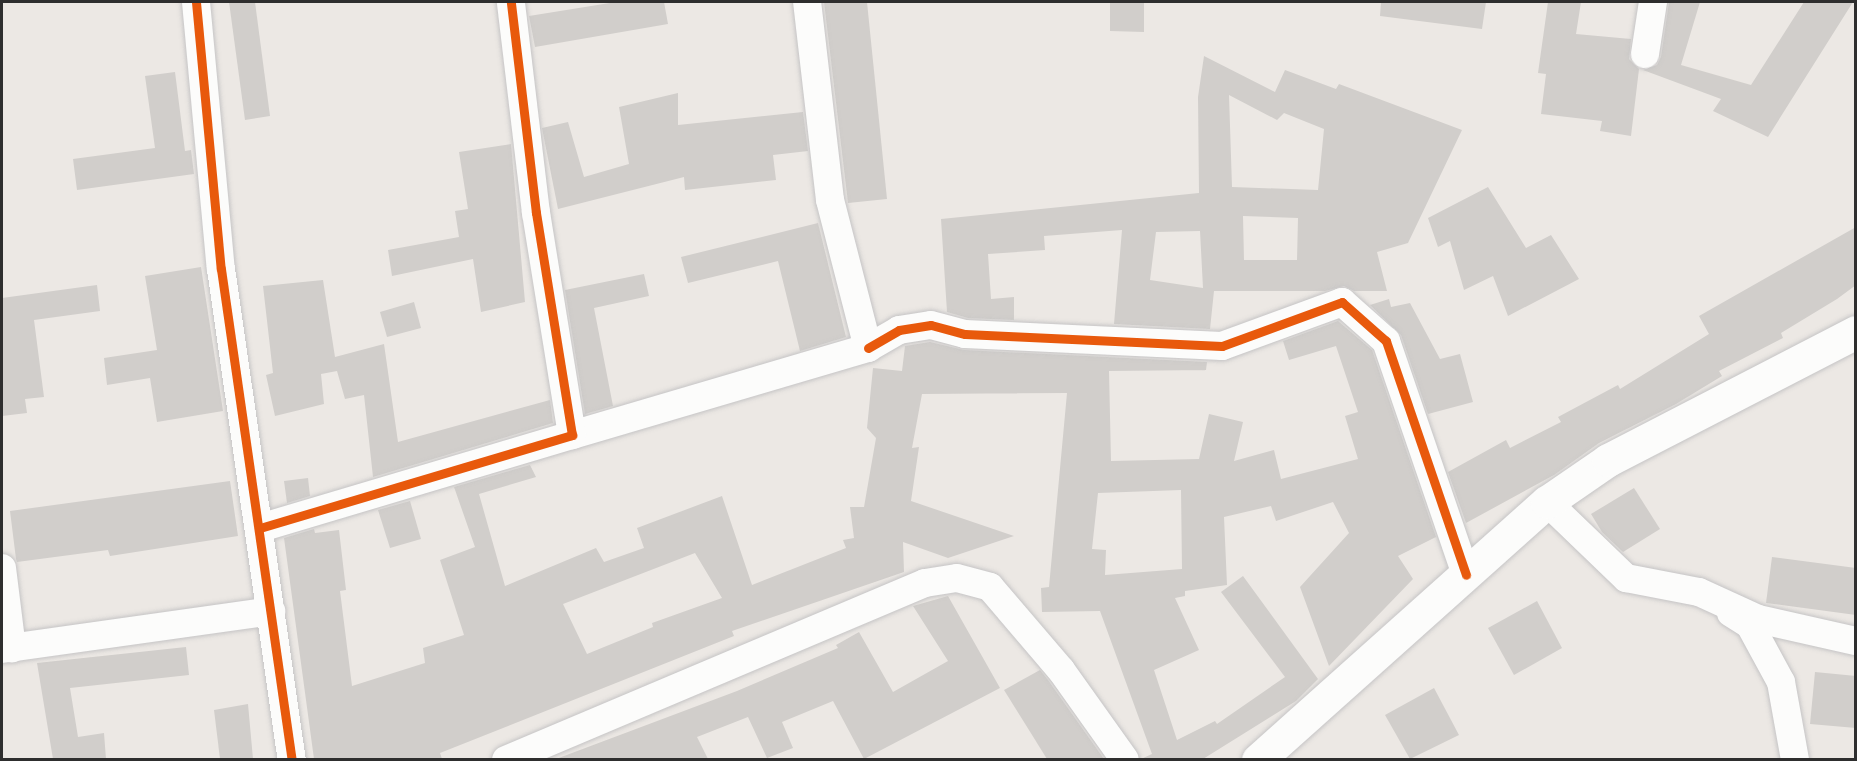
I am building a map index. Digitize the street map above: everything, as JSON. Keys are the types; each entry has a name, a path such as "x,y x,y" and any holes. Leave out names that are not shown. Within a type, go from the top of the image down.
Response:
{"main road":[{"path":"1258,759 1547,502 1608,460 1856,332"}],"street":[{"path":"196,2 221,269 292,759"},
{"path":"511,2 536,213 572,435"},
{"path":"807,2 830,200 868,348"},
{"path":"1645,54 1653,2"},
{"path":"260,528 868,348 899,330 931,325 965,334 1222,346 1342,302 1386,341 1466,575"},
{"path":"1547,502 1626,578 1699,592 1758,619 1856,641"},
{"path":"2,568 7,649 271,611"},
{"path":"506,759 925,583 957,579 990,587 1062,670 1125,759"},
{"path":"1699,592 1750,625 1781,682 1795,759"}],"building":[{"path":"229,2 255,2 270,116 245,120"},
{"path":"616,2 664,2 668,24 535,47 529,16"},
{"path":"824,2 867,2 887,199 848,203"},
{"path":"1110,2 1144,2 1144,32 1110,31"},
{"path":"1381,2 1486,2 1482,29 1380,16"},
{"path":"1548,2 1581,2 1576,34 1631,39 1629,59 1639,69 1631,136 1600,131 1602,121 1541,114 1546,74 1538,73"},
{"path":"1669,2 1700,2 1681,65 1751,85 1804,2 1853,2 1768,137 1713,111 1721,99 1643,70 1657,65 1661,57"},
{"path":"1204,56 1275,92 1285,70 1336,89 1339,84 1462,130 1408,243 1377,252 1387,291 1354,291 1344,286 1325,291 1214,291 1210,329 1114,324 1122,230 1044,236 1045,250 988,254 991,299 1014,297 1014,320 968,318 947,312 941,219 1199,193 1198,97","holes":["1229,95 1277,120 1284,113 1324,129 1318,190 1232,187","1243,216 1298,218 1297,260 1244,260","1200,231 1203,288 1150,280 1156,232"]},
{"path":"175,72 185,151 191,150 194,174 77,190 73,159 155,148 145,76"},
{"path":"678,93 678,125 803,112 808,151 773,155 776,180 685,190 684,177 558,209 542,128 568,122 584,177 629,164 619,107"},
{"path":"511,144 525,302 481,312 473,259 392,276 388,250 459,237 455,211 468,209 459,152"},
{"path":"1488,187 1526,248 1551,235 1579,279 1508,316 1493,276 1464,290 1450,241 1438,247 1428,218"},
{"path":"818,223 846,337 800,351 778,261 688,283 681,257"},
{"path":"1856,227 1856,285 1781,333 1783,338 1719,371 1722,376 1676,404 1599,443 1554,475 1466,523 1448,472 1506,440 1510,448 1561,422 1558,417 1618,385 1620,389 1709,334 1699,316"},
{"path":"201,267 223,411 157,422 150,378 107,385 104,358 157,350 145,276"},
{"path":"644,274 649,296 594,308 613,406 585,414 565,290"},
{"path":"323,280 335,357 384,344 398,442 550,400 553,423 373,477 364,395 345,399 337,371 321,374 324,404 275,416 266,375 273,373 263,286"},
{"path":"97,285 100,311 34,320 44,397 25,399 27,413 2,416 2,298"},
{"path":"1389,299 1391,307 1410,303 1440,359 1460,354 1473,402 1428,414 1401,335 1370,305"},
{"path":"414,302 421,328 387,337 380,312"},
{"path":"1338,321 1372,350 1436,537 1398,556 1413,579 1329,666 1300,587 1349,533 1333,502 1276,521 1271,506 1224,517 1227,585 1185,591 1185,596 1175,598 1199,650 1154,670 1177,740 1215,721 1217,724 1285,677 1221,592 1243,576 1318,679 1296,701 1203,759 1141,759 1152,754 1100,611 1042,612 1041,588 1049,587 1067,393 922,394 912,448 919,447 911,501 1014,536 948,558 903,542 904,572 732,631 734,636 440,753 442,759 314,759 284,538 314,529 315,533 339,530 346,590 340,591 352,686 425,663 423,648 464,635 440,560 475,547 454,487 530,465 536,477 479,494 505,586 596,548 604,562 644,548 637,528 722,496 752,585 846,548 843,540 854,538 850,507 864,507 876,438 867,428 873,368 902,371 905,346 930,342 964,350 1207,362 1206,370 1109,371 1111,461 1199,459 1209,414 1243,422 1234,461 1274,450 1281,479 1358,459 1345,416 1358,412 1336,346 1289,360 1283,341","holes":["1181,490 1182,569 1105,575 1106,550 1092,549 1098,493","695,553 722,598 652,623 653,627 587,654 563,604"]},
{"path":"308,478 310,496 287,503 284,481"},
{"path":"230,481 238,536 110,556 108,550 17,562 10,511"},
{"path":"1634,488 1660,529 1623,552 1602,532 1591,514"},
{"path":"410,501 421,539 390,548 378,510"},
{"path":"1772,557 1856,568 1856,615 1766,603"},
{"path":"948,596 1000,688 864,759 833,701 782,722 793,748 767,758 748,717 697,737 708,759 556,759 737,691 838,648 836,645 859,632 893,692 948,661 913,606"},
{"path":"1537,601 1562,648 1514,675 1488,628"},
{"path":"186,647 189,675 70,688 78,737 104,733 106,759 53,759 37,663"},
{"path":"1040,670 1104,759 1047,759 1004,690"},
{"path":"1815,672 1856,676 1856,728 1810,724"},
{"path":"1434,688 1459,735 1410,759 1385,715"},
{"path":"248,704 253,759 220,759 214,710"}],"cycle path":[{"path":"196,2 221,269 292,760"},
{"path":"260,528 572,435 536,213 511,2"},
{"path":"868,348 899,330 931,325 965,334 1222,346 1342,302 1386,341 1466,575"}]}
